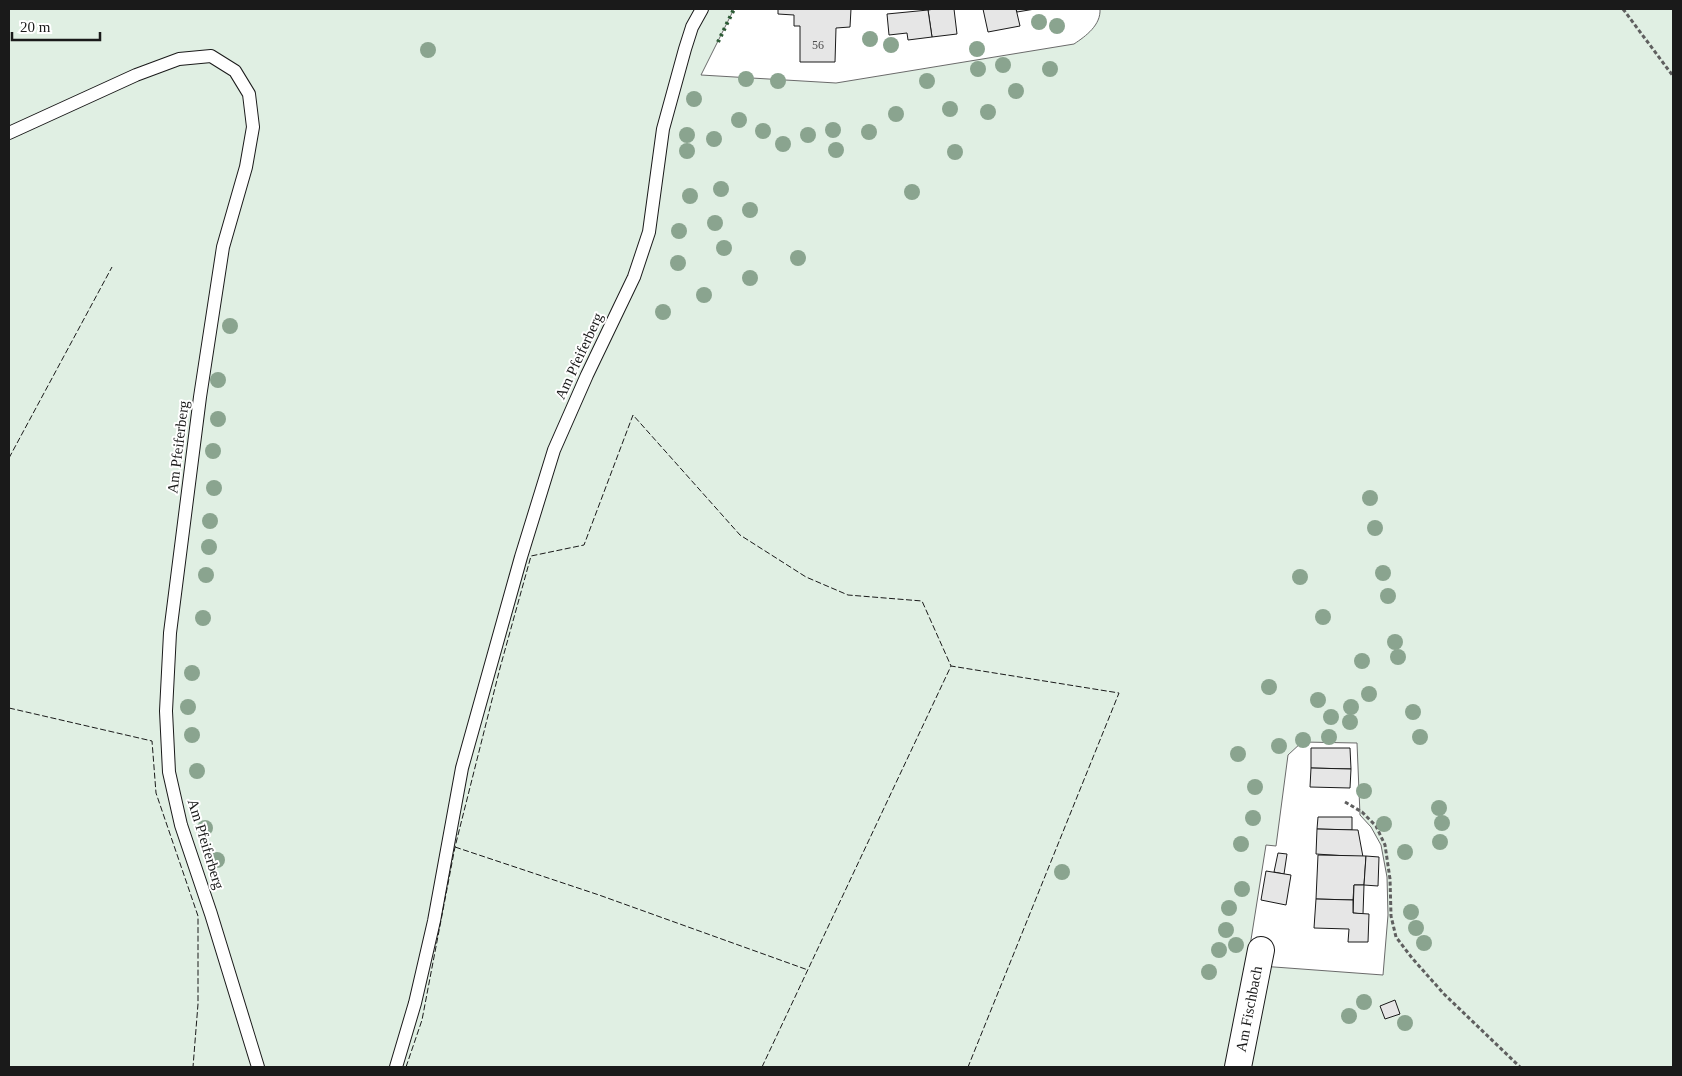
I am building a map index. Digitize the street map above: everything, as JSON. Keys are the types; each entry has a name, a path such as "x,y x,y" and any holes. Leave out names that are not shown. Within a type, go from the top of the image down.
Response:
{"street":[{"name":"Am Fischbach","path":"1238,1067 1261,950"}],"lane":[{"name":"Am Pfeiferberg","path":"396,1067 415,1003 434,922 462,768 521,557 554,450 634,276 649,232 663,129 692,27 702,9"},
{"name":"Am Pfeiferberg","path":"9,133 136,75 179,59 211,56 235,71 249,94 253,127 246,166 222,247 200,397 170,633 166,711 169,772 180,825 211,914 258,1067"}],"path":[{"path":"1623,9 1673,76"},
{"path":"1346,802 1362,812 1376,826 1384,845 1390,879 1391,916 1396,938 1444,994 1520,1067"}],"green space":[{"path":"9,9 734,9 701,75 836,83 1074,44 1088,34 1095,25 1100,15 1100,9 1673,9 1673,1067 9,1067","holes":["1302,742 1357,743 1360,815 1371,827 1381,845 1387,877 1388,915 1383,975 1247,965 1266,845 1276,846 1288,755"]}],"building":[{"path":"778,9 851,9 850,27 836,28 835,62 800,62 800,26 794,26 794,15 778,14"},
{"path":"954,9 957,34 932,37 928,10"},
{"path":"983,9 1016,9 1020,26 988,32"},
{"path":"1016,9 1035,9 1017,12"},
{"path":"928,10 932,37 908,40 907,33 889,35 887,14"},
{"path":"1311,748 1350,748 1351,769 1311,768"},
{"path":"1311,768 1351,769 1350,788 1310,787"},
{"path":"1318,817 1352,817 1352,830 1317,829"},
{"path":"1317,829 1358,830 1363,857 1316,854"},
{"path":"1278,853 1287,854 1284,874 1274,872"},
{"path":"1318,855 1366,856 1364,885 1354,885 1353,900 1316,899"},
{"path":"1366,856 1379,857 1378,886 1364,885"},
{"path":"1266,871 1291,875 1286,905 1261,900"},
{"path":"1354,885 1364,885 1363,914 1353,913"},
{"path":"1316,899 1353,900 1353,913 1369,914 1368,942 1348,942 1349,929 1314,928"},
{"path":"1395,1000 1400,1014 1385,1019 1380,1006"}],"hedge":[{"path":"718,42 734,9"}],"fence":[{"path":"9,458 112,267"},
{"path":"406,1067 422,1020 455,847 500,668 531,556 584,545 633,415 740,535 806,577 848,595 922,601 951,666"},
{"path":"762,1067 951,666 1119,693 968,1067"},
{"path":"9,708 152,741 156,793 198,916 198,1004 193,1067"},
{"path":"455,847 599,895 808,970"}]}
